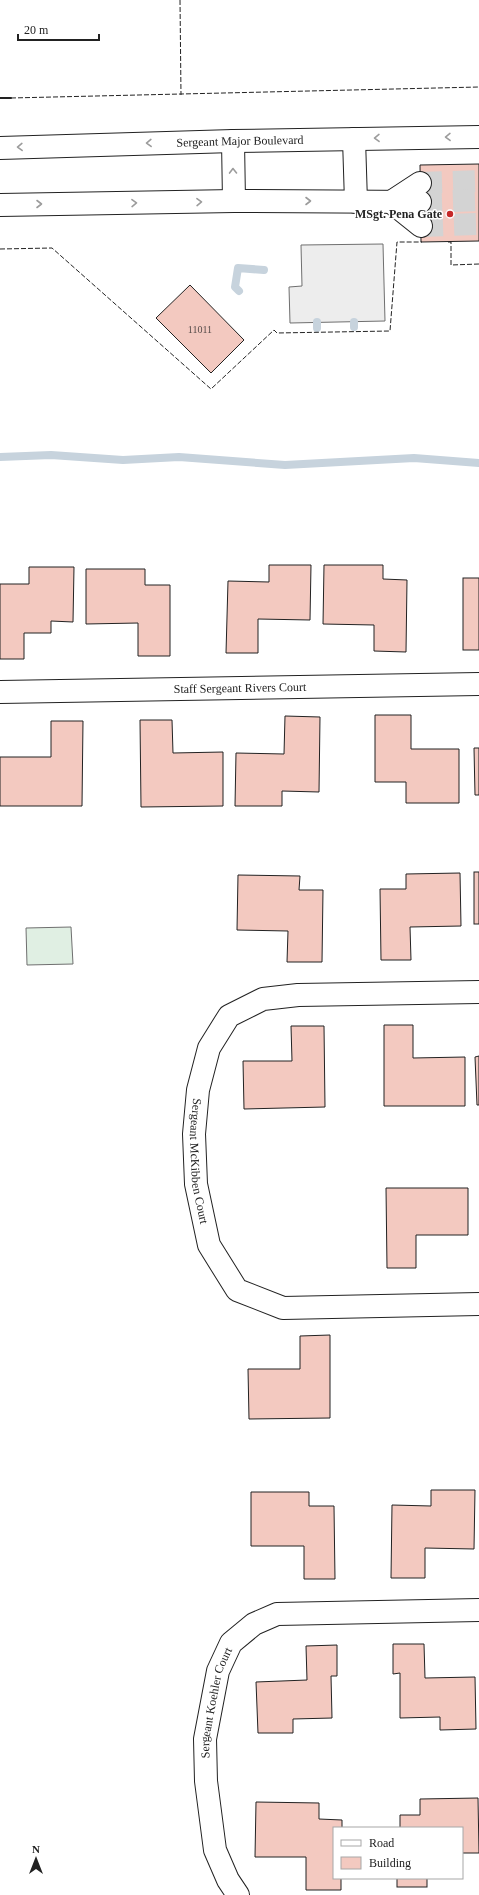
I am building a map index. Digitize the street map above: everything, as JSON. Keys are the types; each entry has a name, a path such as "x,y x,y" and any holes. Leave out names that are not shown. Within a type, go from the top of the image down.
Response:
{"street":[{"name":"Sergeant Major Boulevard","path":"0,148 233,141 479,137"},
{"path":"354,139 356,202"},
{"path":"233,141 234,201"},
{"path":"0,205 234,201 391,202 420,192"},
{"path":"391,202 421,226"},
{"name":"Staff Sergeant Rivers Court","path":"0,692 479,684"},
{"name":"Sergeant McKibben Court","path":"479,992 298,995 263,999 229,1016 209,1048 198,1090 194,1134 196,1184 210,1245 237,1290 284,1308 479,1304"},
{"name":"Sergeant Koehler Court","path":"238,1895 228,1880 215,1850 206,1781 205,1739 218,1672 231,1644 254,1624 277,1614 479,1610"}],"green space":[{"path":"71,927 73,964 27,965 26,928"}],"shaded area":[{"path":"383,244 385,321 290,323 289,287 302,286 301,245"}],"building":[{"name":"MSgt. Pena Gate","path":"479,164 479,241 421,242 420,165"},
{"path":"190,285 244,340 211,373 156,318"},
{"path":"269,565 311,565 310,620 258,619 258,653 226,653 228,581 269,582"},
{"path":"324,565 383,565 383,579 407,580 406,652 374,651 374,625 323,624"},
{"path":"29,567 74,567 73,622 51,621 51,633 24,633 24,659 0,659 0,584 29,584"},
{"path":"86,569 145,569 145,585 170,585 170,656 138,656 138,623 86,624"},
{"path":"463,578 479,578 479,650 463,650"},
{"path":"375,715 411,715 411,749 459,749 459,803 406,803 406,782 375,782"},
{"path":"285,716 320,717 319,792 282,791 282,806 235,806 236,753 284,754"},
{"path":"140,720 172,720 173,753 223,752 223,806 141,807"},
{"path":"51,721 83,721 82,806 0,806 0,757 51,757"},
{"path":"474,748 479,748 479,795 475,795"},
{"path":"474,872 479,872 479,924 474,924"},
{"path":"460,873 461,926 410,927 411,960 381,960 380,889 406,889 406,874"},
{"path":"238,875 300,876 299,890 323,890 322,962 287,962 288,931 237,930"},
{"path":"384,1025 413,1025 413,1058 465,1057 465,1106 384,1106"},
{"path":"291,1026 324,1026 325,1107 244,1109 243,1061 292,1061"},
{"path":"479,1056 479,1105 477,1105 475,1057"},
{"path":"386,1188 468,1188 468,1235 416,1235 416,1268 387,1268"},
{"path":"330,1335 330,1418 249,1419 248,1369 300,1369 300,1336"},
{"path":"431,1490 475,1490 474,1549 425,1548 425,1578 391,1578 392,1505 431,1506"},
{"path":"251,1492 309,1492 309,1506 334,1506 335,1579 304,1579 304,1546 251,1546"},
{"path":"393,1644 424,1644 425,1678 475,1677 476,1729 440,1730 440,1717 400,1718 400,1673 393,1674"},
{"path":"337,1645 337,1676 331,1676 332,1718 293,1719 293,1733 258,1733 256,1682 307,1680 306,1646"},
{"path":"478,1798 479,1853 463,1853 463,1827 400,1827 400,1815 420,1815 420,1799"},
{"path":"256,1802 319,1803 319,1819 342,1820 342,1827 333,1827 333,1879 341,1879 341,1890 306,1890 306,1857 255,1857"},
{"path":"397,1879 427,1879 427,1887 397,1887"}],"waterway":[{"path":"239,291 235,287 238,268 264,270"},
{"path":"317,322 317,328"},
{"path":"354,322 354,327"},
{"path":"0,457 51,455 123,460 179,457 285,465 414,458 479,463"}],"tunnel":[{"path":"420,183 479,181"},
{"path":"420,202 479,200"},
{"path":"421,226 479,224"}],"fence":[{"path":"180,0 181,95"},
{"path":"11,98 479,87"},
{"path":"0,249 52,248 211,389 274,330 277,333 390,331 397,242 422,242"},
{"path":"448,242 451,242 451,265 479,264"}],"wall":[{"path":"0,98 11,98"}],"place":[{"name":"MSgt. Pena Gate","path":"450,214"}]}
